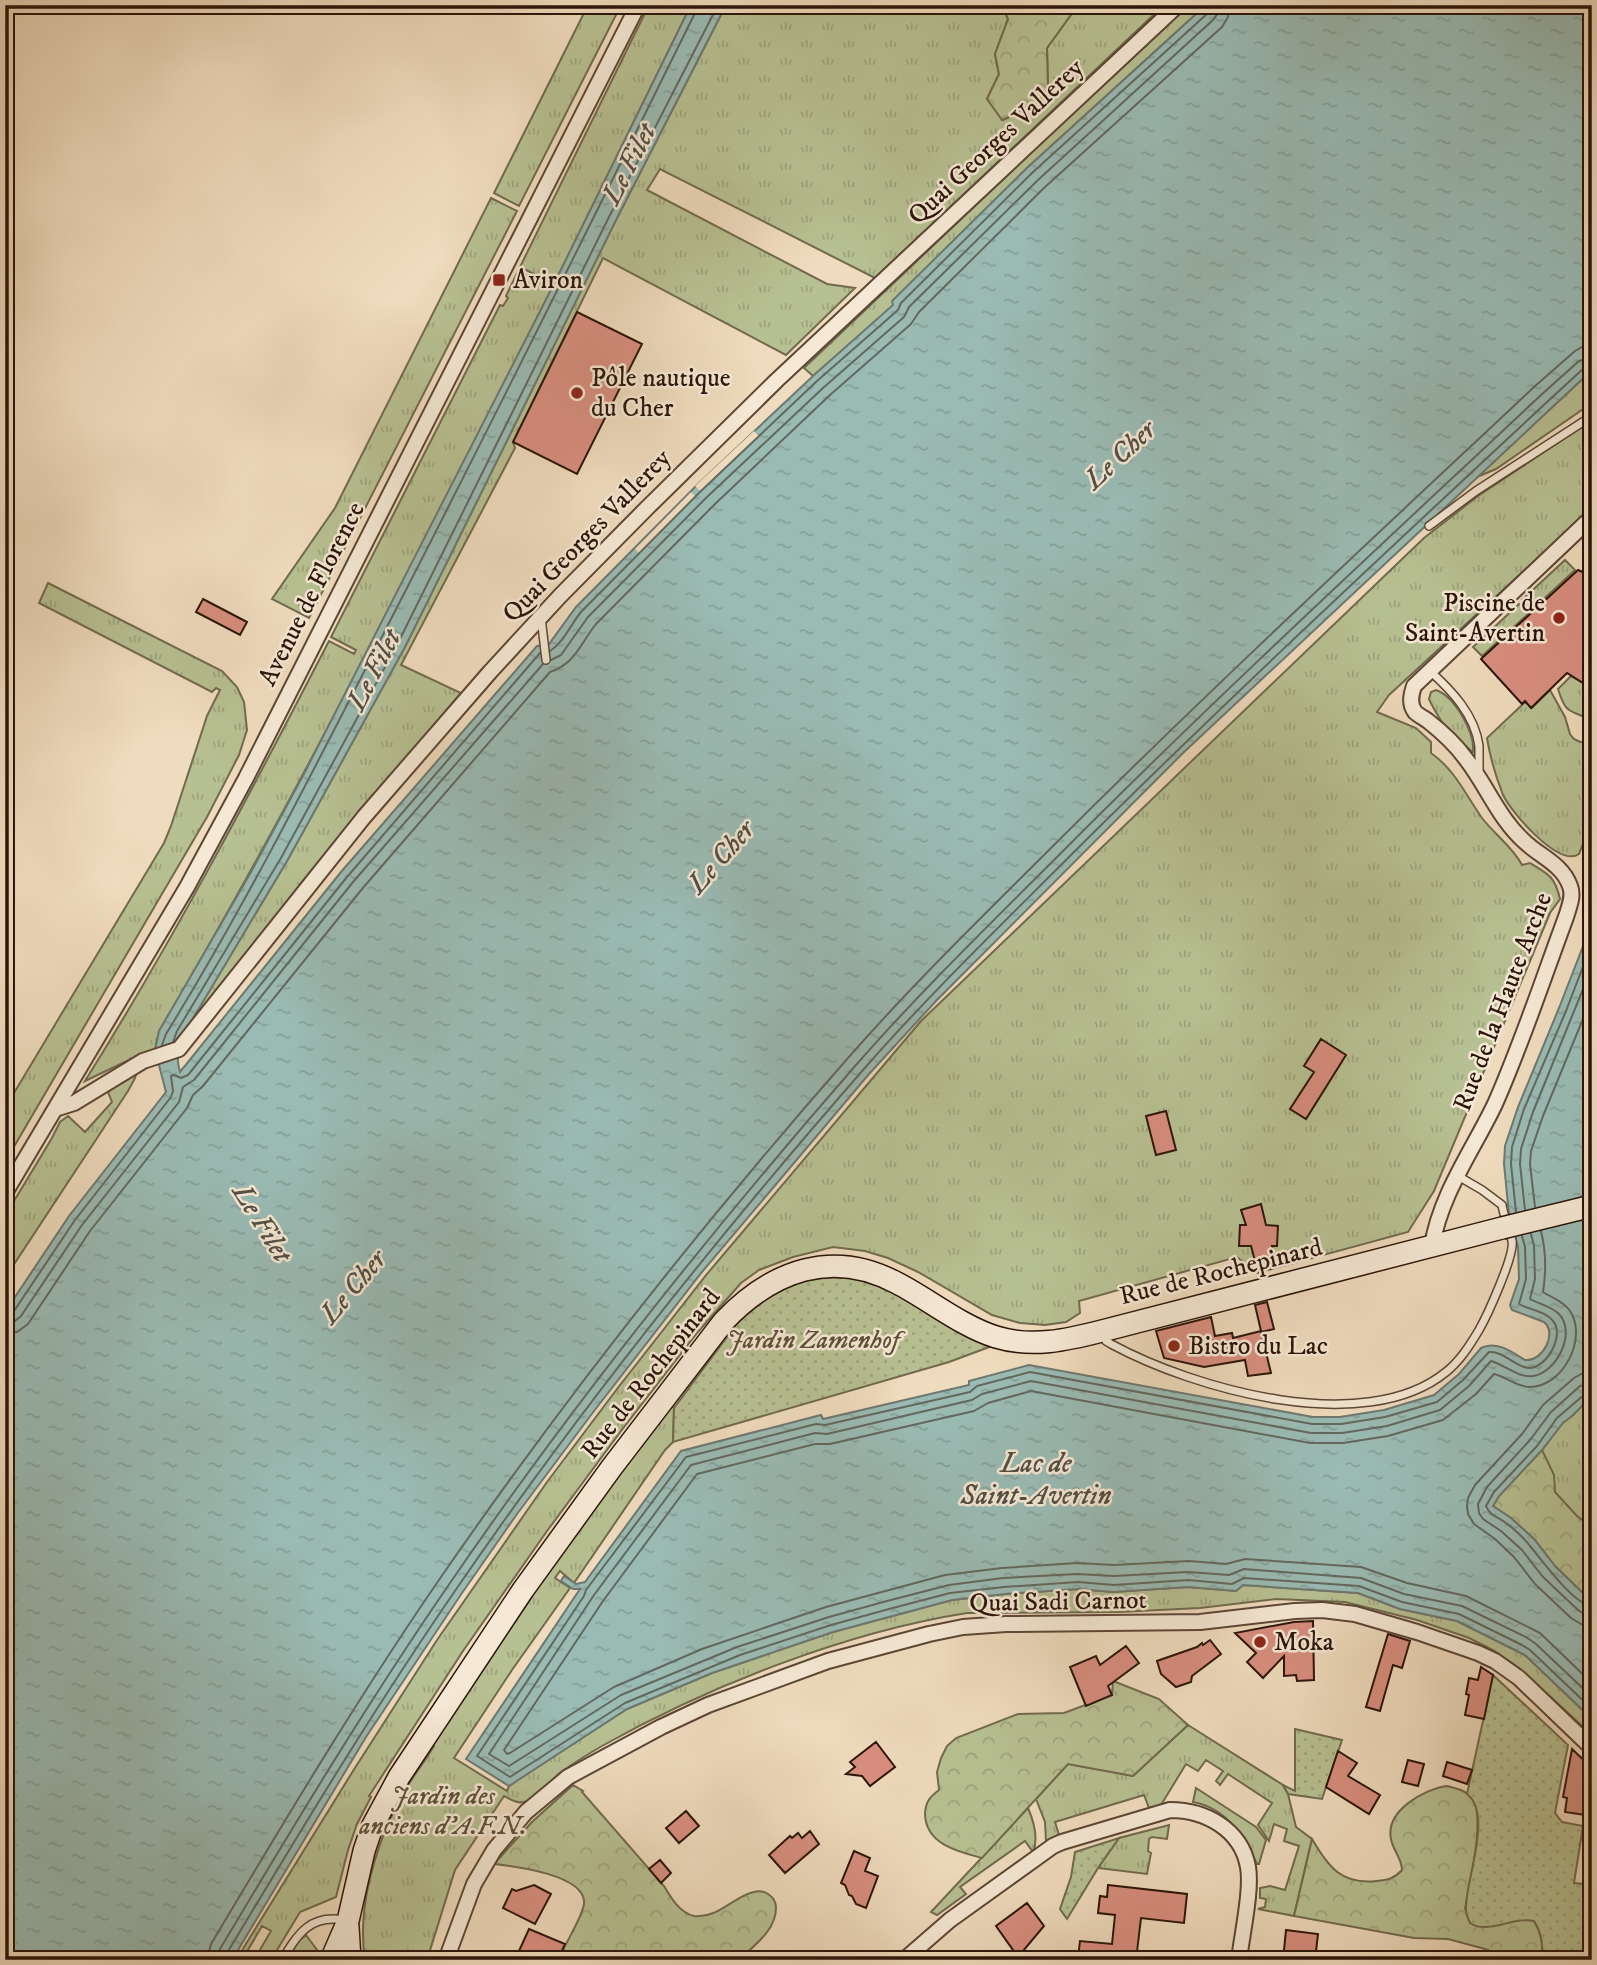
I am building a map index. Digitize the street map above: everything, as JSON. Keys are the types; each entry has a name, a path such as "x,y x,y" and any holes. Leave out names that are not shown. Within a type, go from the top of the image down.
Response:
{"street":[{"name":"Avenue de Florence","path":"5,1193 187,887 246,778 638,5"},
{"name":"Quai Georges Vallerey","path":"55,1109 74,1103 143,1061 179,1049 364,817 541,617 776,381 1178,5"},
{"name":"Rue de la Haute Arche","path":"1432,1246 1437,1221 1506,1077 1571,902 1572,889 1564,873 1525,843 1506,821 1466,758 1448,738 1415,712 1410,702 1414,686 1592,517"},
{"name":"Rue de Rochepinard","path":"331,1960 348,1921 372,1827 411,1758 474,1661 582,1508 718,1329 740,1305 775,1281 811,1268 845,1267 882,1275 984,1332 1029,1343 1048,1342 1102,1331 1592,1206"},
{"name":"Quai Sadi Carnot","path":"446,1960 474,1884 494,1850 526,1812 568,1777 708,1705 828,1661 963,1627 1006,1623 1200,1622 1322,1610 1355,1614 1428,1636 1495,1661 1519,1678 1592,1748"},
{"path":"904,1960 950,1920 1053,1846 1170,1810 1187,1810 1218,1822 1229,1831 1244,1855 1249,1881 1239,1960"},
{"name":"Rue de Rochepinard","path":"348,1921 350,1960"}],"lane":[{"path":"1429,526 1476,491 1592,416"},
{"path":"541,617 546,660"},
{"path":"1430,671 1451,690 1469,716 1478,743 1479,779"},
{"path":"1102,1331 1111,1344 1167,1370 1211,1384 1294,1402 1317,1404 1375,1401 1400,1396 1423,1386 1445,1373 1458,1360 1479,1330 1496,1296 1513,1244 1502,1205 1458,1176"},
{"path":"282,1960 303,1929 327,1919 348,1921"}],"green space":[{"path":"588,5 621,5 519,206 494,193"},
{"path":"649,5 691,5 554,284 520,267"},
{"path":"726,5 1002,5 1008,19 995,54 999,74 987,99 1003,120 1034,106 1048,90 1047,48 1078,5 1164,5 875,278 660,169 647,190 827,284 855,288 786,355 603,258 513,442 515,448 401,665 461,693 303,881 183,1035 287,861 405,647 616,220"},
{"path":"1002,5 1078,5 1047,48 1048,89 1034,106 1002,120 987,99 999,74 995,54 1008,19"},
{"path":"1186,5 1206,5 1027,168 893,301 894,305 813,376 804,368 1136,50"},
{"path":"491,198 517,211 309,618 272,599 335,508"},
{"path":"518,271 552,288 313,756 159,1031 155,1050 85,1081 181,919 329,641 354,654 356,650 331,637 500,305 503,306 508,298 506,296"},
{"path":"1592,370 1592,403 1496,469 1477,477"},
{"path":"1592,420 1592,508 1389,695 1377,712 1416,728 1431,742 1431,753 1454,775 1482,818 1514,852 1522,865 1530,863 1550,877 1560,899 1550,913 1434,1191 1408,1232 1257,1273 1237,1257 1079,1301 1080,1313 1066,1322 1045,1325 1020,1323 992,1315 918,1272 865,1251 833,1247 793,1257 759,1270 741,1283 697,1333 547,1531 463,1651 369,1796 371,1797 348,1850 336,1897 300,1912 271,1960 254,1960 271,1931 262,1926 242,1960 236,1960 437,1640 547,1482 707,1274 921,1021 1424,538 1478,496"},
{"path":"1565,560 1575,570 1532,610 1522,600"},
{"path":"48,583 222,671 237,687 244,702 247,730 239,755 207,817 5,1162 5,1108 164,843 207,716 220,690 216,688 212,692 39,603"},
{"path":"1519,604 1528,614 1482,656 1473,647"},
{"path":"1571,676 1584,683 1592,677 1592,721 1570,711 1561,698 1558,689"},
{"path":"1436,690 1457,707 1471,735 1473,752 1440,719 1429,699 1431,692"},
{"path":"1550,690 1574,739 1580,742 1592,741 1592,820 1579,854 1570,856 1548,846 1536,836 1508,803 1496,774 1487,738 1525,702 1532,708"},
{"path":"137,1071 128,1091 5,1278 5,1216 60,1122 68,1116 85,1132 112,1102 108,1092"},
{"name":"Jardin Zamenhof","path":"829,1277 878,1283 992,1346 949,1362 673,1442 674,1408 739,1321 761,1302 794,1282"},
{"path":"1592,1396 1592,1602 1555,1566 1534,1539 1511,1518 1497,1510 1563,1422"},
{"name":"Jardin des anciens d'A.F.N.","path":"671,1406 674,1408 673,1442 574,1583 560,1571 555,1578 570,1588 454,1758 507,1791 517,1780 627,1709 712,1673 833,1632 952,1600 1078,1589 1113,1592 1188,1587 1236,1591 1243,1585 1358,1593 1400,1609 1457,1621 1525,1655 1592,1719 1592,1735 1519,1668 1493,1650 1469,1638 1417,1620 1345,1602 1276,1599 1200,1608 1119,1612 967,1613 874,1633 779,1664 687,1703 602,1746 561,1772 529,1800 519,1802 504,1796 455,1870 427,1960 365,1960 363,1921 369,1881 381,1842 400,1798 434,1746 431,1744 518,1615"},
{"path":"1542,1450 1554,1475 1555,1492 1592,1528 1592,1602 1555,1566 1534,1539 1493,1506"},
{"path":"1493,1675 1568,1745 1555,1813 1562,1822 1583,1826 1574,1883 1592,1885 1592,1960 1542,1960 1539,1930 1534,1921 1485,1927 1470,1923 1467,1915 1467,1895 1476,1848 1478,1816 1474,1803 1467,1794"},
{"path":"1113,1681 1159,1699 1188,1725 1133,1776 1068,1764 982,1858 953,1849 937,1839 926,1824 925,1813 926,1805 939,1790 937,1772 947,1746 956,1738 1018,1714 1064,1713 1112,1695"},
{"path":"1188,1725 1283,1785 1288,1794 1296,1827 1312,1839 1294,1916 1258,1909 1265,1907 1266,1899 1260,1898 1260,1888 1270,1886 1285,1890 1299,1846 1284,1841 1287,1829 1274,1824 1269,1841 1258,1825 1272,1803 1228,1774 1220,1785 1216,1781 1223,1771 1206,1760 1198,1771 1186,1764 1161,1805 1149,1808 1144,1795 1055,1822 1059,1835 1046,1841 1045,1822 1036,1799 1068,1764 1133,1776"},
{"path":"1295,1729 1342,1740 1322,1799 1288,1794 1283,1785 1295,1791"},
{"path":"573,1785 583,1791 684,1912 694,1916 711,1914 747,1894 762,1892 772,1897 776,1904 775,1916 768,1931 739,1960 578,1960 579,1957 563,1950 583,1909 582,1894 574,1886 548,1874 494,1864 532,1822"},
{"path":"1447,1786 1463,1791 1476,1805 1476,1850 1465,1909 1485,1927 1516,1920 1534,1921 1539,1930 1542,1960 1508,1958 1448,1939 1414,1938 1294,1916 1312,1839 1324,1858 1345,1877 1365,1881 1391,1878 1402,1870 1391,1839 1394,1819 1408,1803"},
{"path":"1196,1788 1256,1827 1266,1840 1259,1864 1240,1834 1224,1817 1205,1805 1193,1802"},
{"path":"1028,1808 1035,1830 1033,1852 1025,1841 960,1887 966,1894 937,1915 931,1912"},
{"path":"1169,1825 1167,1839 1149,1839 1148,1851 1151,1853 1147,1874 1098,1868 1119,1838"},
{"path":"1119,1838 1067,1919 1060,1909 1071,1877 1075,1852"},
{"path":"306,1935 320,1954 315,1960 286,1960 297,1942"}],"water":[{"path":"691,5 726,5 616,220 405,647 287,861 183,1035 178,1053 180,1072 341,872 537,646 549,644 576,607 696,486 893,305 892,301 1027,168 1206,5 1592,5 1592,370 1183,753 936,1001 869,1074 702,1272 517,1514 366,1737 232,1960 5,1960 5,1312 69,1216 166,1092 155,1050 159,1031 250,874 305,772 554,284"},
{"name":"Lac de Saint-Avertin","path":"1592,923 1592,1396 1563,1423 1493,1506 1534,1539 1555,1566 1592,1602 1592,1719 1525,1655 1457,1621 1400,1609 1358,1593 1243,1585 1236,1591 1188,1587 1113,1592 1078,1589 952,1600 833,1632 712,1673 627,1709 509,1786 466,1759 580,1589 573,1589 561,1581 564,1576 576,1584 585,1582 681,1451 821,1415 823,1419 969,1385 969,1381 1029,1365 1313,1417 1340,1417 1384,1410 1434,1395 1459,1374 1481,1348 1487,1346 1504,1348 1525,1360 1537,1357 1549,1340 1548,1327 1544,1322 1512,1310 1510,1305 1519,1279 1518,1247 1509,1214 1505,1146"}],"pier":[{"path":"754,431 759,436 700,491 695,486"},
{"path":"691,492 696,497 640,554 635,549"}],"building":[{"name":"Pôle nautique du Cher","path":"577,312 642,344 577,474 513,442"},
{"name":"Piscine de Saint-Avertin","path":"1578,570 1592,576 1592,674 1583,683 1567,673 1531,708 1525,701 1522,704 1481,659"},
{"path":"203,599 247,622 240,635 196,612"},
{"path":"1321,1039 1346,1055 1306,1119 1290,1109 1314,1072 1304,1066"},
{"path":"1166,1111 1176,1150 1156,1155 1146,1116"},
{"path":"1261,1204 1266,1225 1278,1226 1277,1246 1272,1246 1277,1267 1258,1272 1251,1246 1239,1246 1240,1225 1246,1225 1241,1210"},
{"path":"1267,1302 1274,1329 1261,1332 1271,1373 1248,1376 1245,1360 1204,1367 1164,1358 1156,1331 1211,1317 1215,1336 1232,1333 1233,1338 1261,1331 1255,1305"},
{"path":"1313,1621 1314,1680 1297,1681 1296,1675 1284,1676 1284,1656 1263,1678 1247,1662 1256,1653 1235,1633 1294,1622"},
{"path":"1388,1634 1410,1641 1402,1668 1393,1665 1380,1711 1366,1707"},
{"path":"1210,1640 1221,1654 1192,1676 1191,1682 1176,1687 1161,1674 1157,1661"},
{"path":"1126,1646 1139,1663 1108,1686 1112,1695 1086,1706 1070,1667 1096,1656 1100,1665"},
{"path":"1481,1667 1493,1675 1484,1719 1465,1715 1469,1678 1478,1680"},
{"path":"876,1742 895,1767 870,1786 862,1776 846,1774 855,1767 850,1762"},
{"path":"1572,1749 1592,1768 1592,1816 1565,1812 1567,1798 1563,1797"},
{"path":"1338,1751 1357,1763 1348,1776 1380,1795 1369,1814 1326,1787"},
{"path":"1408,1760 1424,1764 1418,1786 1402,1782"},
{"path":"1447,1762 1472,1770 1467,1784 1443,1776"},
{"path":"686,1811 699,1826 679,1843 666,1828"},
{"path":"810,1831 819,1844 785,1873 769,1855 790,1836 792,1838 798,1833 802,1838"},
{"path":"854,1851 870,1858 865,1871 878,1876 866,1908 856,1904 841,1883"},
{"path":"660,1860 671,1873 661,1883 649,1869"},
{"path":"534,1885 551,1894 535,1924 503,1908 512,1889 516,1891"},
{"path":"1108,1885 1187,1894 1184,1923 1141,1918 1136,1960 1078,1958 1080,1941 1112,1944 1115,1915 1098,1913 1100,1896 1107,1897"},
{"path":"1027,1903 1044,1926 1018,1957 996,1926"},
{"path":"529,1929 565,1944 558,1960 548,1960 538,1955 536,1960 519,1960 522,1953 519,1951"},
{"path":"1286,1930 1318,1934 1315,1960 1283,1960"}],"place":[{"name":"Aviron","path":"499,280"},
{"name":"Pôle nautique du Cher","path":"577,393"},
{"name":"Piscine de Saint-Avertin","path":"1559,618"},
{"name":"Bistro du Lac","path":"1174,1346"},
{"name":"Moka","path":"1260,1642"}],"water label":[{"name":"Le Filet","path":"629,164"},
{"name":"Le Cher","path":"1120,455"},
{"name":"Le Filet","path":"374,670"},
{"name":"Le Cher","path":"721,857"},
{"name":"Le Filet","path":"262,1223"},
{"name":"Le Cher","path":"353,1287"}]}
